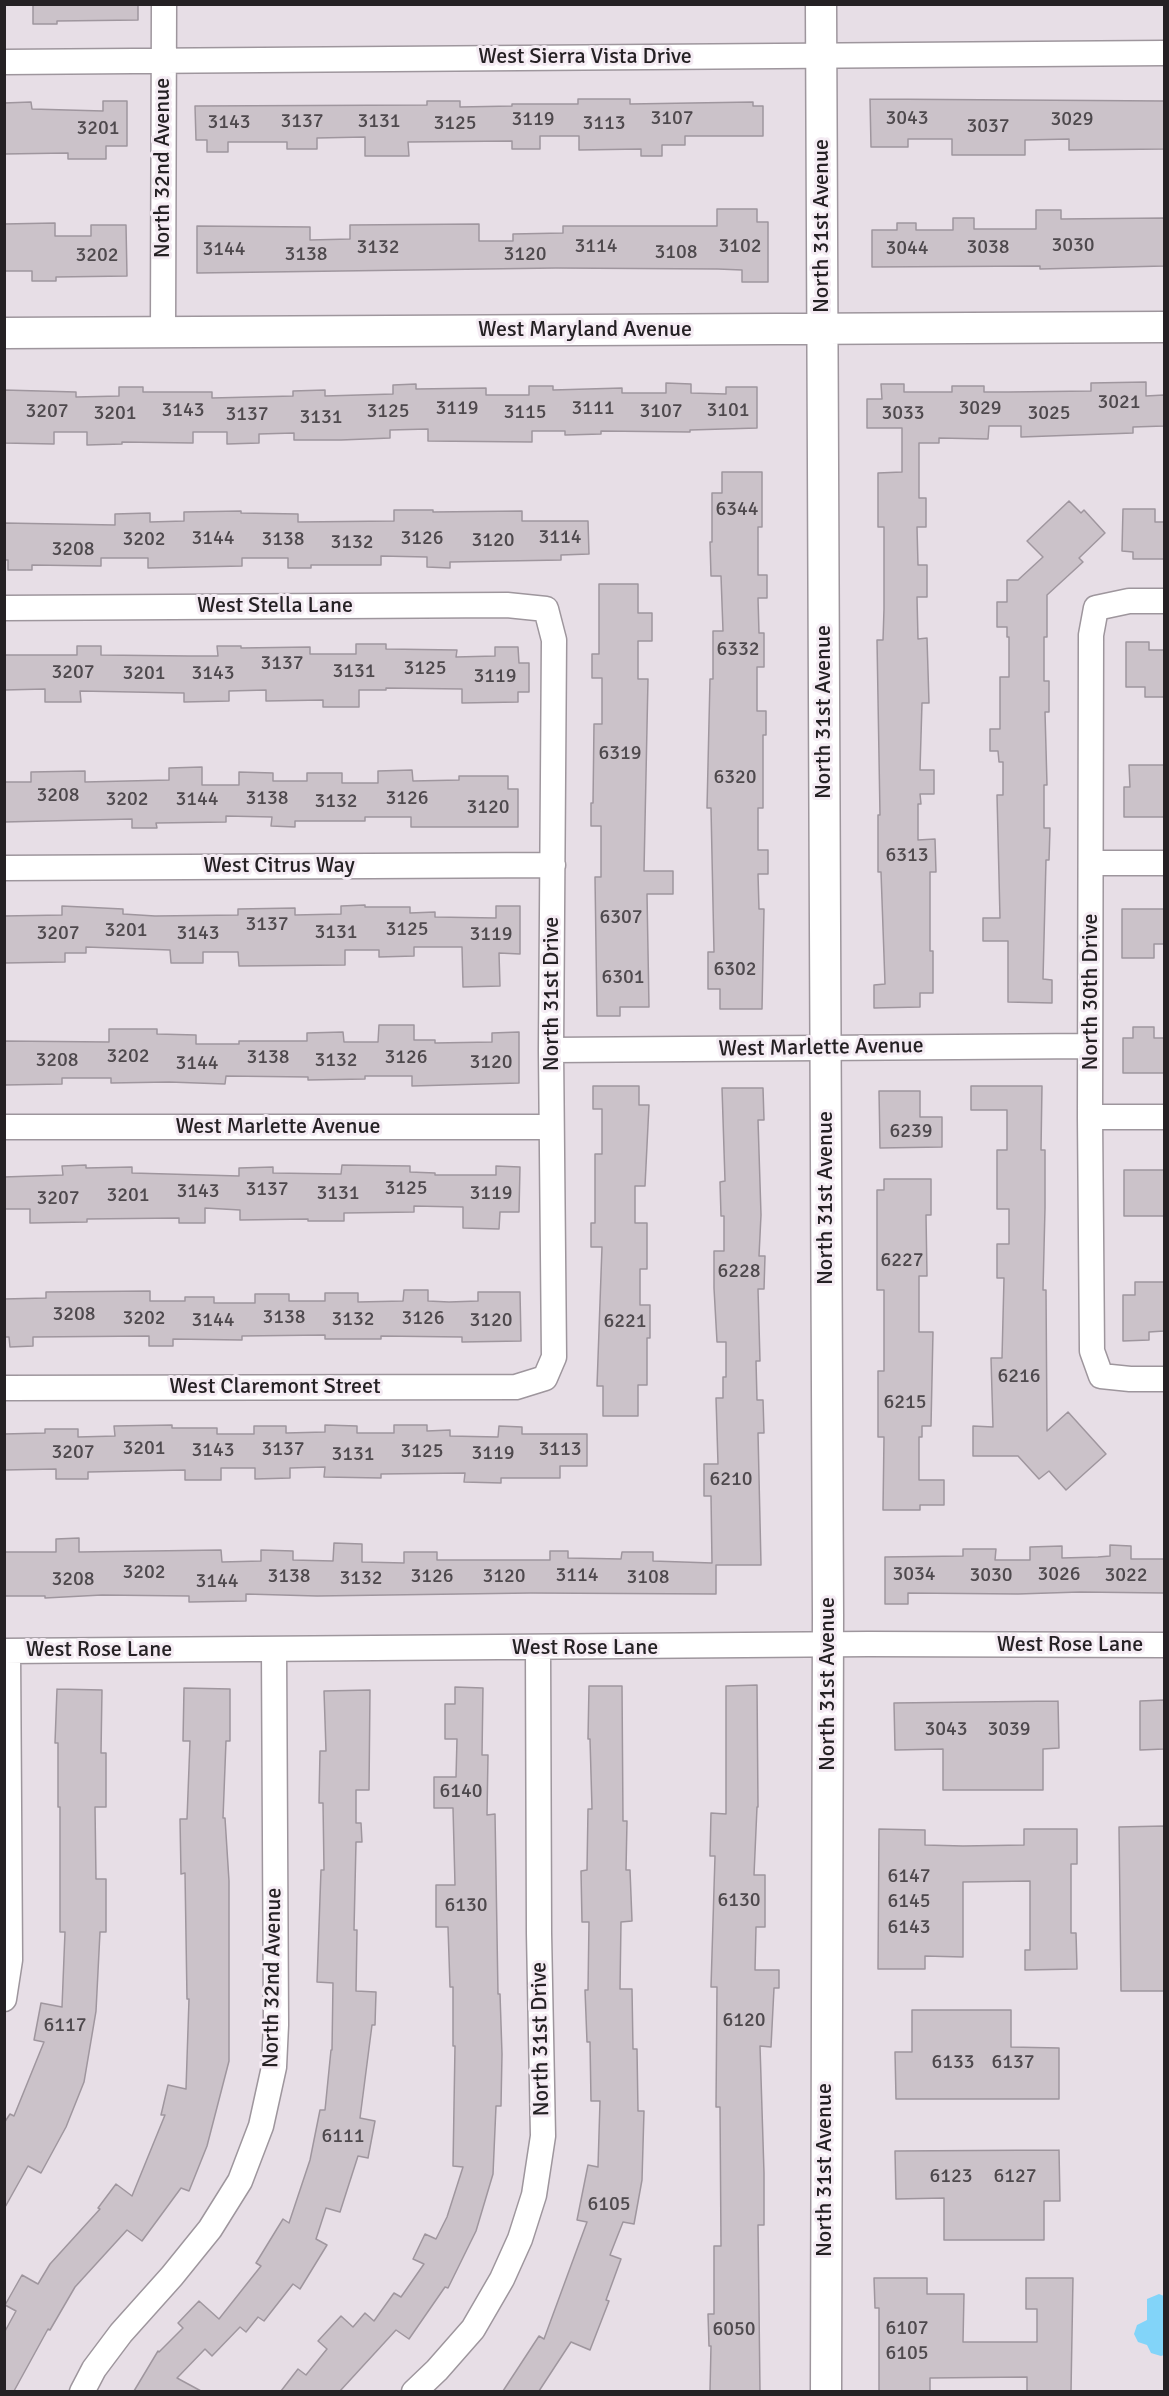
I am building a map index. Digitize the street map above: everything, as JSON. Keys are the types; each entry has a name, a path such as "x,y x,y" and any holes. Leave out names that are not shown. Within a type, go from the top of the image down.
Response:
{"street":[{"name":"North 32nd Avenue","path":"163,331 164,4"},
{"name":"North 31st Avenue","path":"821,4 828,1645 826,2391"},
{"name":"West Sierra Vista Drive","path":"4,62 1164,53"},
{"name":"West Maryland Avenue","path":"4,333 1164,327"},
{"name":"North 30th Drive","path":"1164,601 1129,602 1096,608 1091,635 1090,1046 1092,1351 1101,1376 1164,1379"},
{"name":"West Stella Lane","path":"4,608 507,605 546,609"},
{"name":"North 31st Drive","path":"545,1378 554,1357 551,1050 554,640 546,609"},
{"path":"1091,863 1164,863"},
{"name":"West Citrus Way","path":"4,868 553,866"},
{"name":"West Marlette Avenue","path":"551,1050 1090,1046"},
{"path":"1090,1118 1164,1117"},
{"name":"West Marlette Avenue","path":"4,1127 551,1127"},
{"name":"West Claremont Street","path":"4,1388 516,1387 545,1378"},
{"name":"West Rose Lane","path":"6,1651 1164,1645"},
{"name":"North 31st Drive","path":"414,2391 437,2370 473,2329 502,2279 520,2239 534,2195 543,2136 539,1922 538,1648"},
{"name":"North 32nd Avenue","path":"82,2391 94,2369 121,2333 210,2229 240,2181 261,2126 274,2067 276,2025 274,1649"},
{"path":"4,1999 10,1960 6,1651"}],"water":[{"path":"1159,2294 1164,2296 1164,2355 1161,2356 1151,2353 1147,2345 1138,2342 1134,2334 1137,2325 1147,2320 1147,2299"}],"building":[{"path":"33,4 138,4 138,20 57,21 57,24 33,24"},
{"path":"578,99 630,99 630,104 753,102 753,106 763,106 763,136 685,136 685,145 662,145 662,156 641,156 641,149 579,150 579,136 540,136 540,149 512,149 512,141 408,142 409,156 365,156 365,137 317,138 317,149 287,149 287,142 228,142 228,152 207,152 207,140 196,140 195,106 427,105 427,101 460,101 460,107 578,104"},
{"path":"870,99 1164,101 1164,149 1069,150 1069,139 1025,140 1025,155 952,155 952,139 908,139 908,147 871,147"},
{"path":"103,101 127,101 127,146 106,146 106,159 68,159 68,153 4,154 4,103 31,102 32,109 103,111"},
{"path":"717,209 757,209 757,222 768,222 768,282 742,282 742,270 718,269 556,268 197,273 197,226 310,227 310,240 350,239 350,225 479,224 479,241 513,241 513,234 563,233 563,226 717,226"},
{"path":"1036,210 1061,210 1061,219 1164,218 1164,266 1040,269 1040,266 872,267 872,230 897,230 897,223 916,223 916,230 953,230 953,218 974,218 974,229 1036,229"},
{"path":"55,223 55,236 91,236 91,225 126,225 127,276 56,277 56,281 32,281 32,271 4,271 4,224"},
{"path":"1146,382 1146,396 1164,395 1164,426 1133,427 1133,433 1021,437 1021,426 989,426 988,439 939,438 939,443 919,443 919,498 926,498 926,527 917,527 918,565 927,565 927,597 917,597 918,639 927,638 929,703 922,703 920,770 934,770 934,794 920,794 918,840 935,839 936,872 930,872 930,951 933,951 933,993 920,993 920,1007 874,1008 874,985 885,984 881,872 878,872 878,815 880,815 877,640 883,640 884,527 878,527 878,473 902,472 902,428 867,428 867,399 882,399 881,384 904,384 904,392 952,392 952,386 984,386 984,392 1009,392 1091,391 1091,383"},
{"path":"666,383 691,384 691,393 726,394 726,387 757,387 757,428 690,430 690,432 601,431 601,434 565,435 565,431 532,431 532,442 428,441 428,429 390,430 390,438 341,440 294,440 294,433 259,434 259,443 227,444 227,432 193,432 193,443 122,442 122,444 87,445 87,432 54,432 54,444 4,443 4,390 76,392 76,397 119,396 119,387 143,387 143,392 212,392 212,398 293,396 293,391 325,390 325,396 393,394 393,385 416,384 416,389 486,388 486,395 529,395 529,386 553,386 553,390 622,388 622,393 666,393"},
{"path":"722,472 762,472 762,527 758,527 758,575 767,575 767,598 758,598 759,633 764,633 764,667 757,667 757,711 766,711 766,735 763,735 763,808 758,808 758,850 768,850 768,874 758,874 759,909 764,909 762,1009 720,1009 720,989 708,989 708,952 714,952 711,808 707,808 710,679 713,679 713,631 723,631 721,576 711,576 710,542 712,542 712,493 722,493"},
{"path":"1069,501 1081,513 1084,510 1105,533 1079,558 1083,562 1047,595 1044,681 1049,681 1049,712 1045,712 1047,785 1044,785 1044,828 1050,828 1049,860 1046,860 1043,979 1052,980 1052,1003 1008,1002 1008,941 983,941 983,918 1000,918 997,795 1003,795 1003,762 999,762 998,751 990,751 990,729 1000,729 1000,677 1009,677 1009,637 1007,637 1007,627 997,627 997,602 1007,602 1007,580 1018,580 1043,557 1027,541"},
{"path":"1123,509 1155,509 1155,522 1164,522 1164,559 1133,559 1133,552 1122,551"},
{"path":"394,510 522,511 522,521 588,521 589,554 561,555 561,560 450,562 450,568 427,567 427,557 381,556 381,565 311,565 311,568 288,568 288,558 242,558 242,566 148,568 148,558 101,558 101,566 32,565 32,570 8,570 8,560 4,560 4,523 115,525 115,514 150,513 150,522 184,521 184,512 241,511 241,513 298,514 298,522 394,521"},
{"path":"599,584 638,584 638,613 652,613 652,641 638,641 638,679 648,679 644,871 673,871 673,894 647,894 649,1007 620,1007 620,1016 597,1016 595,877 601,877 601,826 591,826 591,803 593,803 594,724 602,724 602,678 592,678 592,654 599,654"},
{"path":"1126,642 1149,642 1149,650 1164,650 1164,697 1145,697 1145,687 1126,687"},
{"path":"356,644 386,644 386,649 457,650 456,657 495,656 495,647 518,647 519,663 529,663 529,692 518,692 518,702 462,703 462,689 386,688 386,690 359,690 359,707 323,707 323,700 266,701 266,690 229,691 229,701 184,702 184,693 80,691 81,702 45,702 45,689 4,690 4,655 77,655 77,646 101,646 101,655 218,656 217,646 310,647 310,654 356,654"},
{"path":"1129,765 1164,765 1164,817 1124,817 1124,787 1130,787"},
{"path":"202,767 202,785 239,785 239,772 273,773 273,781 307,781 307,773 342,773 342,783 378,783 378,771 412,770 413,781 459,780 459,776 508,776 508,789 518,789 518,827 411,827 411,817 365,817 365,821 295,821 295,827 271,826 272,817 226,816 226,822 156,823 157,828 132,828 132,819 4,822 4,782 31,782 31,772 85,771 85,782 169,780 169,768"},
{"path":"365,905 365,907 410,907 410,913 435,912 435,917 496,918 496,906 520,906 520,954 499,953 500,986 463,987 462,947 414,947 414,956 379,957 379,950 345,950 345,965 239,966 238,952 203,952 203,963 171,963 170,950 86,947 86,953 65,953 65,962 4,963 4,916 62,915 62,906 123,909 123,914 155,916 238,915 238,909 295,908 295,915 341,914 341,906"},
{"path":"1122,909 1164,909 1164,944 1154,944 1154,958 1122,958"},
{"path":"379,1025 414,1025 414,1040 435,1040 435,1043 492,1042 492,1033 519,1032 519,1083 412,1086 412,1076 365,1076 365,1079 308,1080 308,1077 226,1076 225,1084 111,1083 111,1078 62,1078 62,1084 4,1085 4,1041 109,1042 109,1029 157,1029 157,1034 196,1035 196,1044 239,1044 239,1041 307,1041 307,1033 343,1032 344,1042 378,1042"},
{"path":"1133,1027 1154,1027 1154,1038 1164,1038 1164,1073 1123,1073 1123,1038 1133,1038"},
{"path":"593,1086 639,1086 639,1105 649,1105 645,1186 635,1186 635,1223 647,1223 647,1269 640,1269 640,1305 650,1305 647,1385 638,1385 638,1416 603,1416 603,1386 597,1386 602,1247 591,1247 591,1223 595,1223 595,1154 602,1154 602,1109 593,1109"},
{"path":"971,1086 1042,1086 1041,1150 1045,1150 1043,1290 1046,1290 1047,1431 1068,1412 1106,1454 1066,1490 1049,1471 1039,1479 1018,1456 973,1456 973,1426 993,1427 991,1358 1002,1358 1004,1278 997,1278 997,1244 1009,1244 1009,1209 997,1209 997,1150 1007,1150 1007,1110 971,1110"},
{"path":"722,1088 763,1088 764,1120 758,1120 761,1215 759,1256 765,1256 764,1289 758,1289 760,1361 756,1361 757,1400 763,1400 764,1433 758,1433 761,1565 716,1565 716,1594 531,1593 317,1596 246,1594 246,1601 189,1602 189,1596 102,1595 45,1598 45,1596 4,1596 4,1552 56,1552 56,1539 79,1538 79,1552 221,1550 222,1562 261,1561 261,1550 293,1551 293,1560 333,1561 334,1543 362,1544 362,1562 404,1563 404,1552 437,1552 437,1560 550,1560 550,1551 568,1551 568,1558 621,1559 622,1552 653,1552 653,1561 712,1563 711,1496 704,1496 704,1464 718,1464 716,1398 723,1398 723,1377 726,1377 726,1342 717,1342 714,1288 714,1251 724,1251 724,1216 721,1216 720,1182 725,1181"},
{"path":"879,1091 920,1091 920,1117 942,1117 942,1147 880,1148"},
{"path":"86,1165 86,1168 132,1167 132,1173 239,1176 239,1168 273,1167 273,1173 341,1174 342,1165 410,1166 410,1172 435,1173 435,1175 496,1175 496,1166 520,1167 519,1212 500,1212 499,1229 463,1228 463,1207 414,1206 414,1212 344,1213 344,1221 240,1220 240,1210 205,1208 205,1223 179,1223 179,1218 87,1219 87,1222 30,1223 30,1209 4,1209 4,1177 63,1175 62,1166"},
{"path":"1124,1170 1164,1170 1164,1216 1124,1216"},
{"path":"884,1179 931,1179 931,1215 926,1215 927,1276 919,1276 919,1332 933,1332 931,1426 922,1426 922,1437 919,1437 919,1480 944,1480 944,1505 920,1505 920,1510 883,1510 884,1437 878,1437 878,1371 884,1371 884,1290 877,1290 877,1190 884,1190"},
{"path":"1135,1282 1164,1282 1164,1331 1149,1332 1149,1340 1123,1341 1123,1295 1135,1295"},
{"path":"404,1290 428,1290 428,1301 449,1302 478,1301 478,1292 520,1292 521,1341 462,1342 462,1337 381,1336 381,1339 325,1339 325,1335 242,1336 242,1340 173,1339 173,1346 149,1346 149,1336 33,1337 33,1346 10,1347 9,1337 4,1337 4,1299 46,1298 46,1292 150,1291 150,1301 185,1301 185,1297 214,1297 214,1303 255,1303 255,1294 289,1294 289,1301 325,1301 325,1293 358,1293 358,1302 403,1301"},
{"path":"172,1425 172,1428 217,1428 217,1434 254,1434 254,1426 286,1426 286,1433 325,1432 325,1425 357,1426 357,1433 394,1433 394,1425 427,1425 427,1431 450,1430 450,1436 498,1437 499,1426 522,1427 522,1434 587,1434 587,1466 560,1466 560,1478 501,1478 501,1483 464,1482 465,1473 381,1474 381,1478 324,1477 325,1467 290,1468 290,1478 255,1479 255,1468 221,1468 221,1480 185,1480 185,1470 88,1472 88,1479 56,1479 56,1469 4,1470 4,1434 45,1433 45,1429 78,1429 78,1437 115,1436 114,1426"},
{"path":"1110,1545 1131,1546 1131,1559 1164,1559 1164,1593 908,1593 908,1604 885,1604 885,1557 963,1556 963,1549 996,1549 995,1560 1030,1560 1030,1547 1062,1546 1062,1558 1098,1557 1110,1556"},
{"path":"757,1685 758,1807 754,1875 765,1875 765,1927 756,1927 755,1970 779,1970 779,1988 774,1988 771,2047 760,2046 764,2225 758,2225 760,2391 710,2391 711,2346 709,2346 708,2314 714,2314 714,2246 721,2246 720,2107 716,2107 717,1987 711,1987 715,1856 710,1856 711,1813 726,1814 726,1686"},
{"path":"589,1686 622,1686 623,1821 627,1821 626,1870 630,1870 632,1921 621,1922 620,1989 632,1989 633,2049 637,2049 638,2111 644,2111 642,2180 634,2224 623,2222 610,2255 621,2259 606,2300 609,2301 590,2350 571,2342 539,2391 503,2391 539,2336 544,2339 587,2222 577,2220 588,2165 598,2167 600,2101 591,2101 590,2042 587,2042 585,1990 588,1990 589,1922 582,1922 581,1871 587,1870 588,1809 592,1809 590,1739 588,1739"},
{"path":"455,1687 483,1688 482,1755 488,1755 487,1815 495,1814 498,1994 500,1994 502,2054 501,2106 496,2106 493,2174 476,2231 448,2288 445,2287 409,2339 396,2330 340,2391 281,2391 298,2369 306,2375 327,2349 318,2341 341,2316 353,2327 365,2313 374,2321 394,2293 401,2297 424,2264 413,2259 425,2234 436,2239 447,2217 463,2167 453,2166 455,2046 453,2046 453,1987 450,1987 448,1927 436,1927 436,1885 455,1885 453,1808 434,1808 434,1777 456,1777 457,1739 445,1739 445,1704 455,1704"},
{"path":"184,1688 230,1689 230,1741 226,1741 223,1818 225,1818 229,1881 229,2061 207,2146 189,2191 181,2188 142,2241 127,2230 75,2287 50,2330 48,2329 14,2391 4,2391 4,2333 16,2311 5,2305 22,2275 38,2284 50,2264 100,2209 98,2208 116,2184 132,2196 165,2115 161,2115 168,2085 186,2089 189,1999 187,1999 185,1873 181,1874 180,1819 187,1819 190,1741 183,1741"},
{"path":"57,1689 102,1690 101,1753 106,1753 106,1807 95,1807 96,1879 106,1879 106,1932 100,1932 96,2011 84,2082 66,2127 41,2173 28,2166 4,2209 4,2123 10,2114 14,2116 44,2042 34,2040 41,2003 62,2007 65,1932 60,1932 60,1807 58,1807 58,1743 55,1743"},
{"path":"370,1690 369,1790 356,1790 356,1823 361,1823 362,1842 356,1842 354,1930 357,1930 356,1991 376,1992 375,2025 372,2025 360,2118 375,2121 368,2158 358,2156 340,2212 326,2208 316,2239 327,2245 300,2289 293,2284 264,2321 258,2317 246,2332 240,2327 212,2356 205,2349 177,2378 201,2391 134,2391 158,2351 183,2328 178,2323 199,2301 219,2319 261,2266 256,2263 283,2219 289,2223 310,2160 320,2110 325,2110 332,2050 333,1983 317,1982 321,1870 324,1870 323,1803 319,1803 320,1751 326,1751 324,1691"},
{"path":"1164,1700 1164,1749 1140,1750 1140,1701"},
{"path":"1058,1701 1059,1748 1043,1749 1043,1790 943,1790 943,1749 895,1750 894,1703"},
{"path":"1164,1826 1164,1991 1121,1991 1119,1827"},
{"path":"879,1829 925,1830 925,1845 963,1846 1024,1845 1024,1829 1077,1829 1077,1864 1071,1864 1071,1933 1076,1933 1077,1969 1025,1970 1025,1950 1030,1950 1030,1881 963,1882 963,1957 925,1956 925,1969 878,1969"},
{"path":"912,2010 1011,2010 1011,2047 1059,2048 1059,2099 896,2099 895,2052 912,2052"},
{"path":"1059,2150 1060,2201 1044,2201 1044,2240 944,2240 944,2198 896,2199 895,2151"},
{"path":"874,2278 927,2278 927,2294 964,2294 963,2342 1037,2342 1037,2309 1026,2309 1026,2278 1073,2278 1071,2391 1027,2391 1027,2377 930,2378 930,2391 879,2391 879,2308 875,2308"}]}
